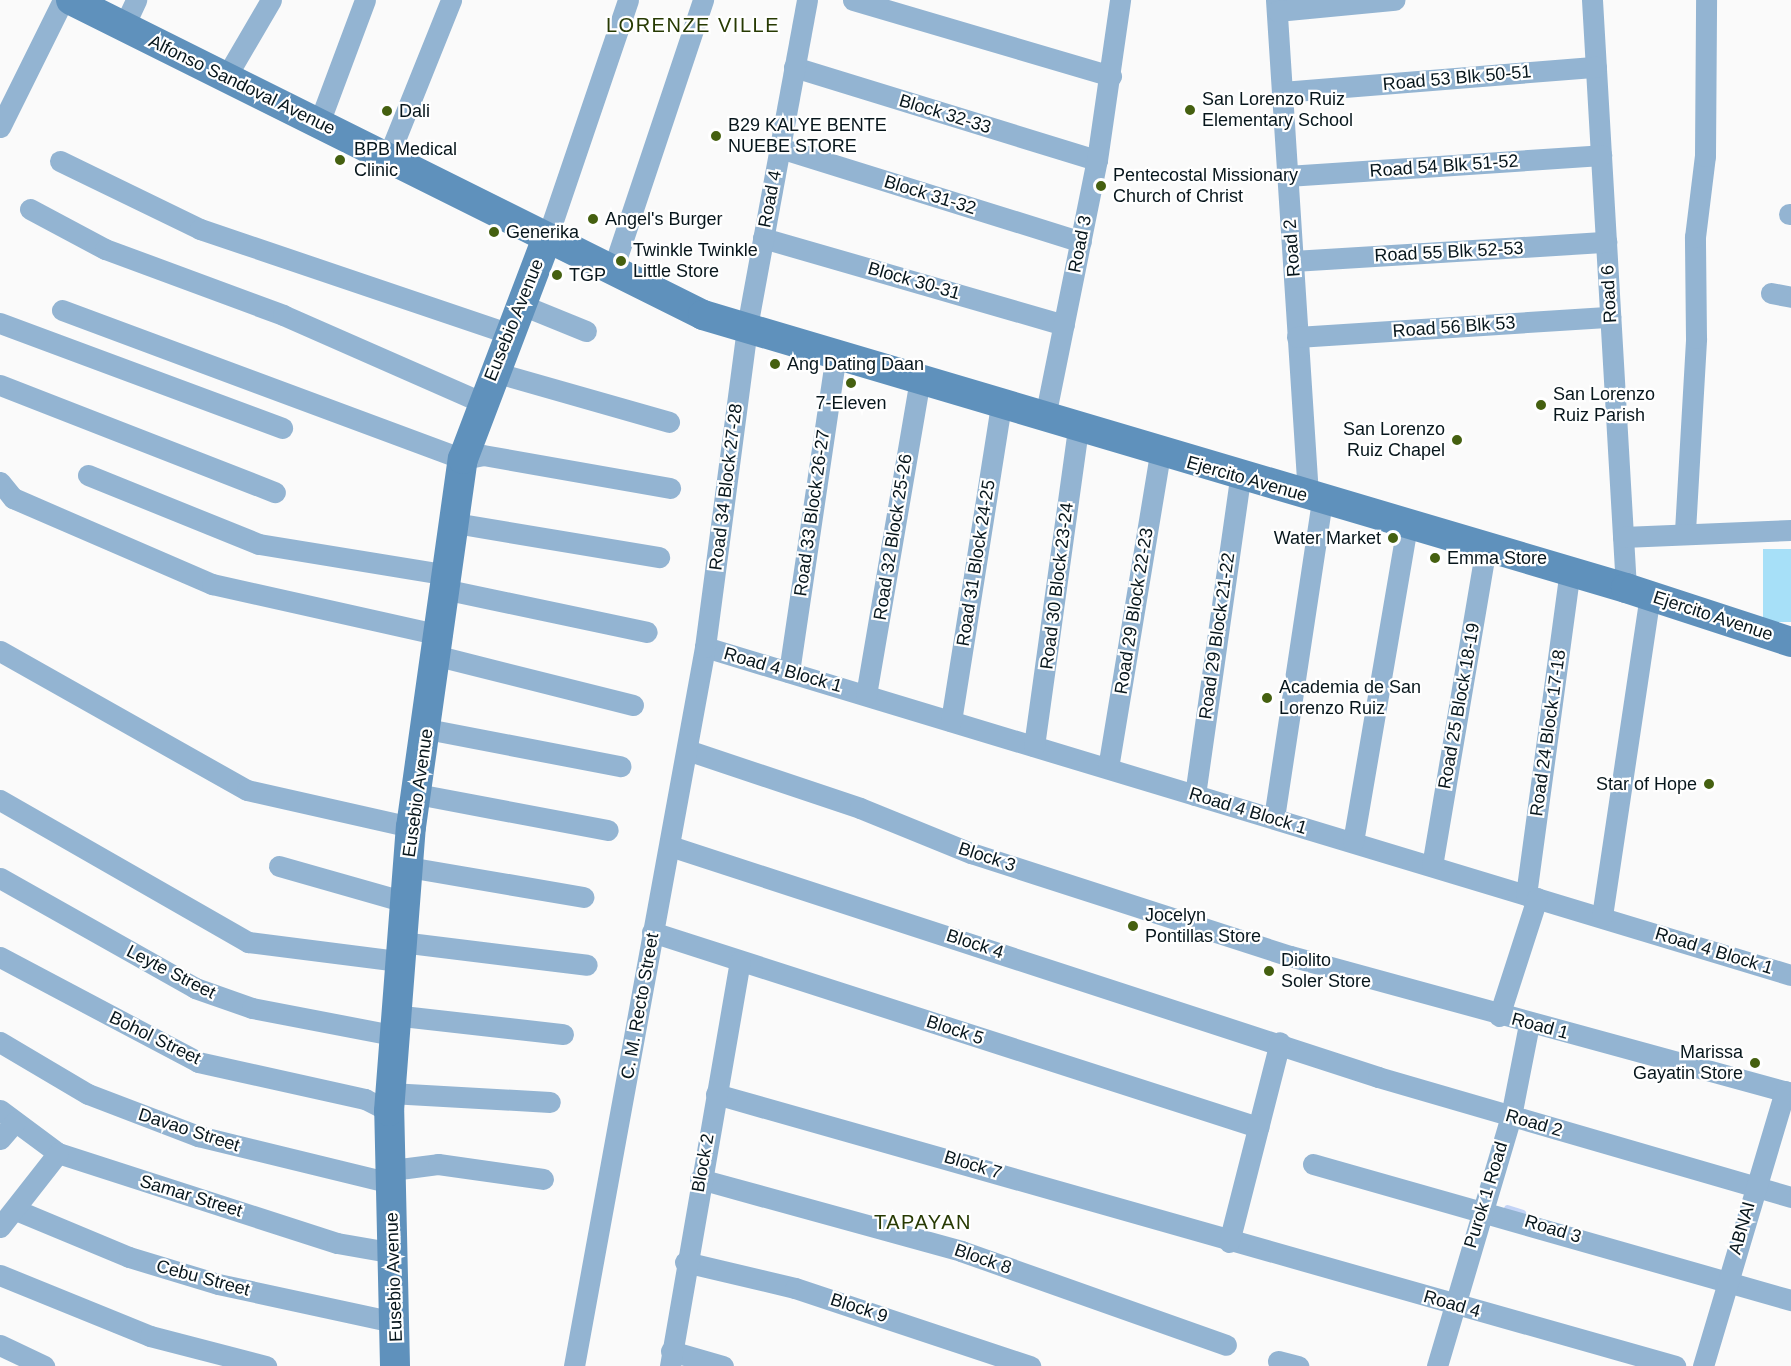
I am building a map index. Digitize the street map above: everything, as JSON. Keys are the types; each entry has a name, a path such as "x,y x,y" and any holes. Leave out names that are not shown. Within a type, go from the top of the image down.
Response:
{"main road":[{"name":"Alfonso Sandoval Avenue","path":"71,0 130,13 226,77 703,315"},
{"name":"Eusebio Avenue","path":"395,1366 398,1323 390,1102 393,1025 411,827 448,583 463,459 481,402 522,305 547,238"},
{"name":"Ejercito Avenue","path":"703,315 1240,477 1570,571 1791,642"}],"street":[{"path":"0,127 63,0"},
{"path":"226,77 271,0"},
{"path":"319,123 366,0"},
{"path":"388,157 451,0"},
{"path":"547,238 628,0"},
{"path":"613,269 703,0"},
{"name":"Road 4","path":"747,327 807,0"},
{"path":"853,0 1111,76"},
{"name":"Road 3","path":"1045,417 1097,160 1111,76 1120,0"},
{"path":"1276,5 1394,0"},
{"name":"Road 6","path":"1592,0 1623,537 1638,592 1602,916"},
{"path":"1685,531 1696,338 1695,237 1706,156 1706,0"},
{"name":"Road 2","path":"1274,818 1315,499 1297,337 1276,5"},
{"name":"Block 32-33","path":"794,67 1097,160"},
{"name":"Road 53 Blk 50-51","path":"1282,92 1596,67"},
{"name":"Block 31-32","path":"780,148 1081,242"},
{"name":"Road 54 Blk 51-52","path":"1287,176 1601,155"},
{"path":"60,161 200,229 510,334"},
{"path":"30,210 105,249 283,315 481,402"},
{"name":"Block 30-31","path":"763,238 1064,325"},
{"name":"Road 55 Blk 52-53","path":"1293,261 1606,242"},
{"path":"522,305 586,331"},
{"path":"62,310 463,459 483,455 670,488"},
{"name":"Road 56 Blk 53","path":"1297,337 1610,317"},
{"path":"0,323 282,428"},
{"name":"Road 34 Block 27-28","path":"705,647 747,327"},
{"name":"Road 33 Block 26-27","path":"789,672 836,354"},
{"path":"494,372 669,422"},
{"name":"Road 32 Block 25-26","path":"866,695 920,379"},
{"path":"0,385 275,492"},
{"name":"Road 31 Block 24-25","path":"951,721 1001,404"},
{"name":"Road 30 Block 23-24","path":"1034,746 1077,426"},
{"name":"Road 29 Block 22-23","path":"1108,768 1160,453"},
{"path":"88,475 259,544 448,583 647,632"},
{"name":"Road 29 Block 21-22","path":"1195,795 1240,477"},
{"path":"0,483 13,498 212,584 439,645 633,705"},
{"path":"455,523 659,557"},
{"path":"1353,842 1407,525"},
{"path":"1623,537 1685,531 1791,530"},
{"name":"Road 25 Block 18-19","path":"1432,866 1486,546"},
{"name":"Road 24 Block 17-18","path":"1532,896 1570,571"},
{"name":"Road 4 Block 1","path":"705,647 1602,916 1791,975"},
{"name":"C. M. Recto Street","path":"574,1366 705,647"},
{"path":"0,651 247,790 411,827"},
{"path":"426,729 620,766"},
{"name":"Block 3","path":"687,750 860,808 971,853 1290,956"},
{"path":"417,794 608,830"},
{"path":"0,800 248,942 587,965"},
{"name":"Block 4","path":"670,846 1280,1042"},
{"path":"279,866 405,902"},
{"path":"408,867 583,897"},
{"name":"Leyte Street","path":"0,878 195,988 252,1008 393,1025 563,1034"},
{"path":"1499,1016 1532,896"},
{"name":"Block 5","path":"652,932 1258,1127"},
{"name":"Road 1","path":"1290,956 1499,1016 1788,1092"},
{"name":"Bohol Street","path":"0,957 198,1062 365,1099 390,1102 550,1102"},
{"name":"Block 2","path":"670,1359 740,961"},
{"name":"Purok 1 Road","path":"1437,1366 1511,1116 1529,1024"},
{"name":"Davao Street","path":"0,1042 88,1094 198,1136 392,1176 438,1164 543,1179"},
{"path":"1229,1242 1280,1042"},
{"name":"Road 2","path":"1280,1042 1511,1116 1791,1197"},
{"name":"ABNAI","path":"1703,1366 1754,1186 1788,1092"},
{"name":"Block 7","path":"716,1094 1229,1242"},
{"path":"0,1139 8,1116"},
{"name":"Samar Street","path":"8,1116 58,1153 337,1243 395,1253"},
{"path":"0,1227 16,1210 58,1153"},
{"name":"Road 3","path":"1313,1164 1482,1208 1791,1300"},
{"name":"Block 8","path":"700,1179 961,1251 1226,1345"},
{"name":"Cebu Street","path":"16,1210 129,1257 218,1284 398,1323"},
{"name":"Road 4","path":"1229,1242 1675,1366"},
{"name":"Block 9","path":"686,1262 806,1291 1030,1366"},
{"path":"0,1275 150,1336 266,1366"},
{"path":"0,1345 44,1366"},
{"path":"670,1359 723,1366"}],"shaded area":[{"path":"1763,549 1791,549 1791,622 1763,622"}],"waterway":[{"path":"1507,1208 1522,1213"}],"place":[{"name":"San Lorenzo Ruiz Elementary School","path":"1190,110"},
{"name":"Dali","path":"387,111"},
{"name":"B29 KALYE BENTE NUEBE STORE","path":"716,136"},
{"name":"BPB Medical Clinic","path":"340,160"},
{"name":"Pentecostal Missionary Church of Christ","path":"1101,186"},
{"name":"Angel's Burger","path":"593,219"},
{"name":"Generika","path":"494,232"},
{"name":"Twinkle Twinkle Little Store","path":"621,261"},
{"name":"TGP","path":"557,275"},
{"name":"Ang Dating Daan","path":"775,364"},
{"name":"7-Eleven","path":"851,383"},
{"name":"San Lorenzo Ruiz Parish","path":"1541,405"},
{"name":"San Lorenzo Ruiz Chapel","path":"1457,440"},
{"name":"Water Market","path":"1393,538"},
{"name":"Emma Store","path":"1435,558"},
{"name":"Academia de San Lorenzo Ruiz","path":"1267,698"},
{"name":"Star of Hope","path":"1709,784"},
{"name":"Jocelyn Pontillas Store","path":"1133,926"},
{"name":"Diolito Soler Store","path":"1269,971"},
{"name":"Marissa Gayatin Store","path":"1755,1063"}],"district":[{"name":"LORENZE VILLE","path":"693,25"},
{"name":"TAPAYAN","path":"923,1222"}]}
